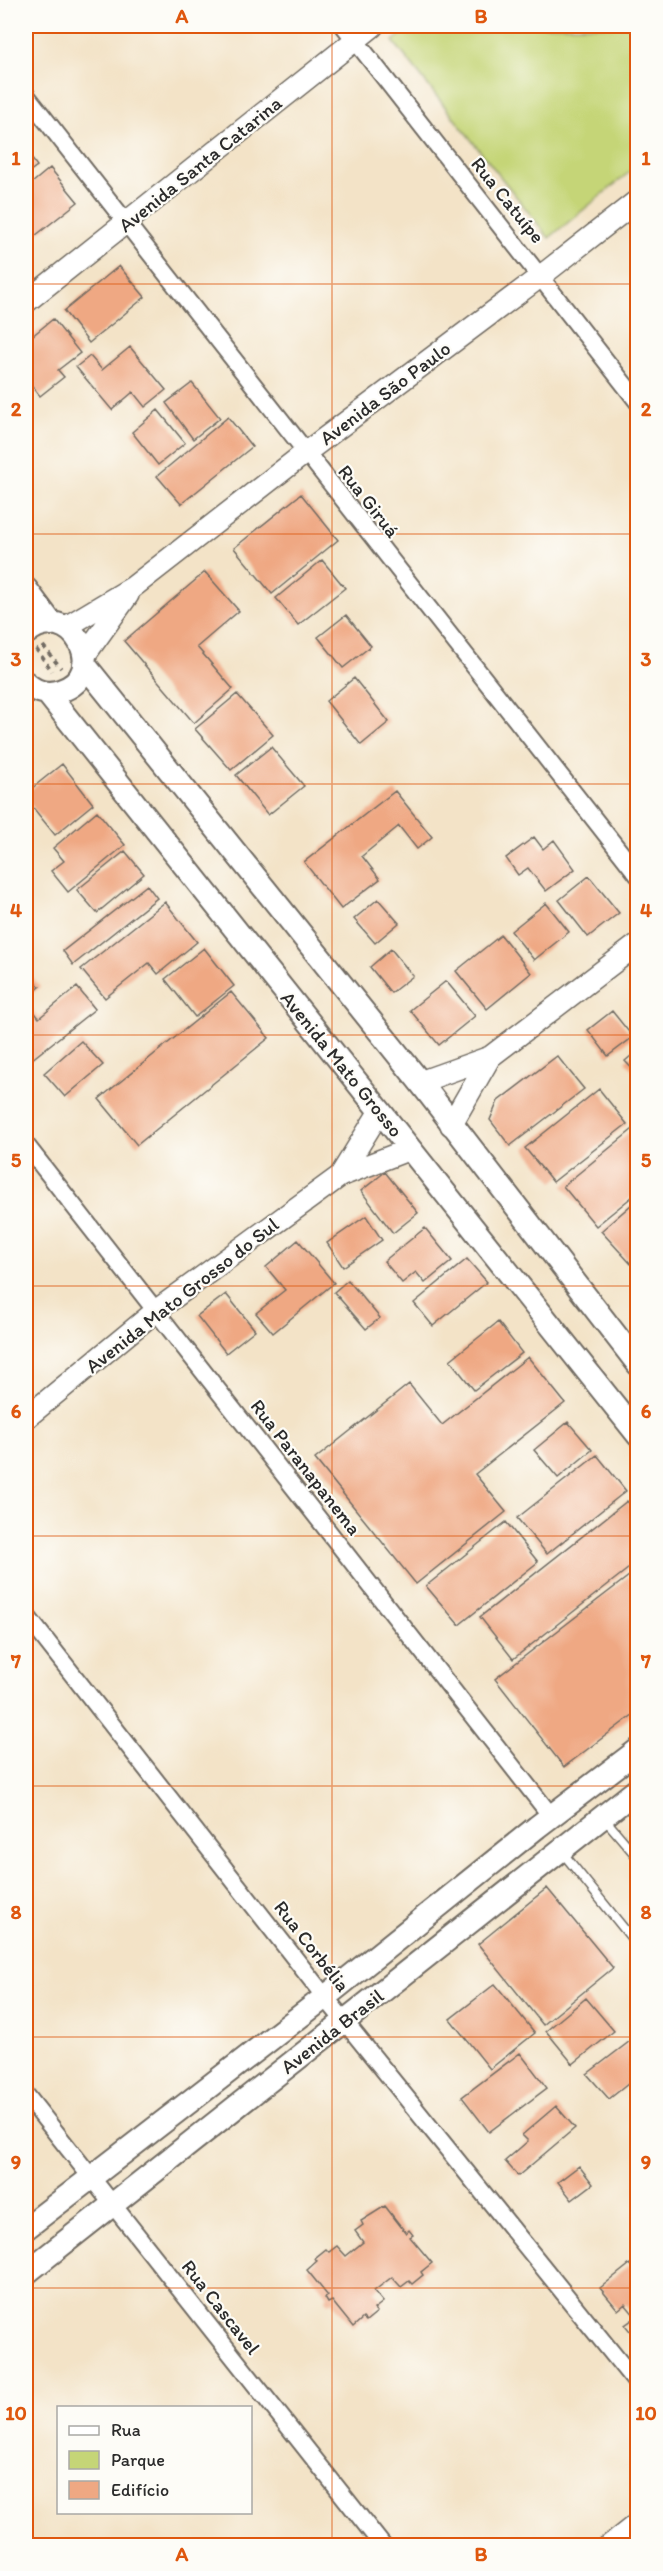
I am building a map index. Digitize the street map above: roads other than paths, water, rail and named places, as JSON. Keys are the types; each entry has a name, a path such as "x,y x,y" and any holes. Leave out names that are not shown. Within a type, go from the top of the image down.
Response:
{"main road":[{"path":"26,589 59,625 78,637 85,659 420,1082 638,1364"},
{"path":"26,633 34,627 59,625"},
{"path":"33,690 57,692 75,682 85,659"},
{"name":"Avenida Mato Grosso","path":"33,690 380,1112 638,1435"},
{"name":"Avenida Brasil","path":"26,2229 638,1750"},
{"name":"Avenida Brasil","path":"26,2273 559,1849 638,1789"}],"street":[{"name":"Avenida Santa Catarina","path":"26,302 126,223 350,32 373,26"},
{"name":"Rua Catuípe","path":"350,32 638,402"},
{"name":"Rua Giruá","path":"26,95 638,875"},
{"name":"Avenida São Paulo","path":"59,625 134,587 305,453 541,276 638,200"},
{"name":"Avenida São Paulo","path":"85,659 134,587"},
{"path":"420,1082 490,1057 638,944"},
{"path":"451,1125 490,1057"},
{"path":"340,1176 380,1112"},
{"name":"Rua Paranapanema","path":"26,1145 551,1816"},
{"path":"340,1176 410,1149"},
{"name":"Avenida Mato Grosso do Sul","path":"26,1418 157,1310 340,1176"},
{"name":"Rua Corbélia","path":"26,1615 325,1997 638,2385"},
{"name":"Rua Cascavel","path":"26,2095 383,2546"},
{"path":"609,2546 638,2523"}],"lane":[{"path":"602,1817 638,1858"},
{"path":"559,1849 638,1946"}]}
